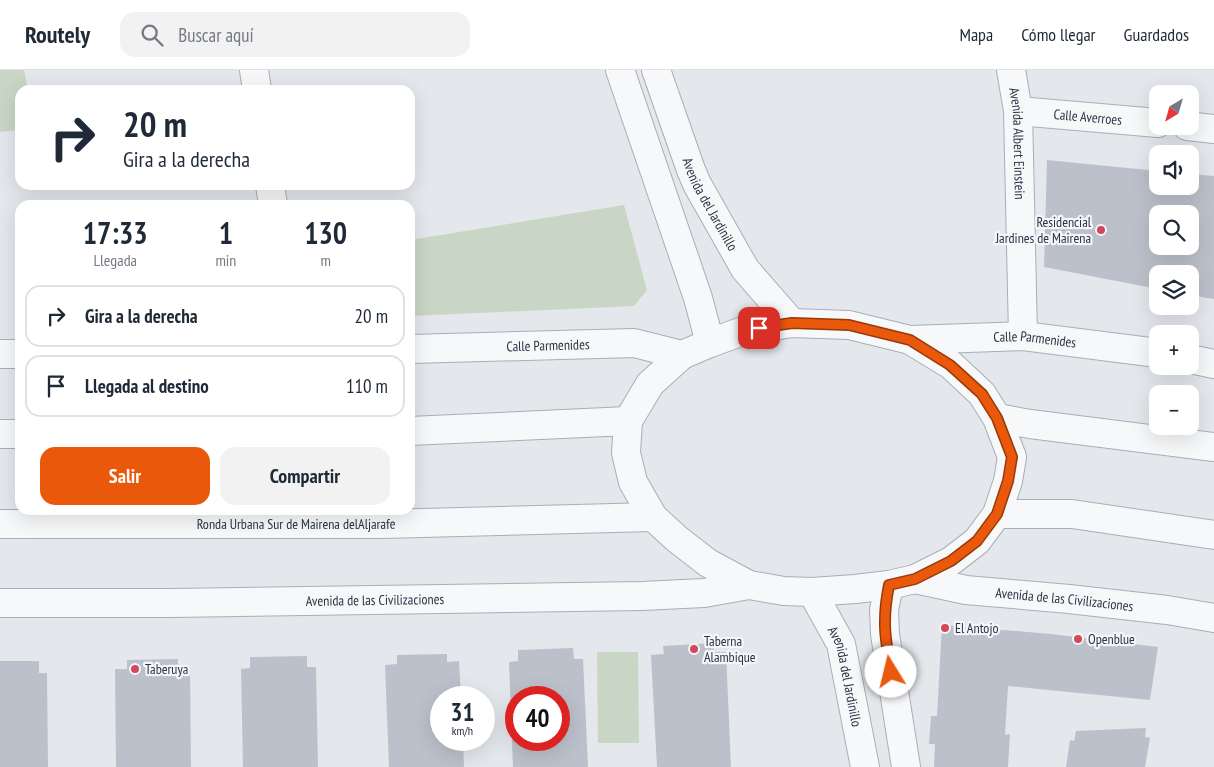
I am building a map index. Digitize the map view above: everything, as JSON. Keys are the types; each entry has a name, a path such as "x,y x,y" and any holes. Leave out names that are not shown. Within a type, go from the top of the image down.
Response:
{"street":[{"path":"254,70 256,85"},
{"path":"620,70 698,298 710,343"},
{"name":"Avenida del Jardinillo","path":"656,70 691,170 698,184 745,269 792,323"},
{"name":"Avenida Albert Einstein","path":"1011,70 1018,111 1023,336"},
{"name":"Calle Averroes","path":"1018,111 1149,122"},
{"path":"1199,127 1214,129"},
{"path":"792,323 849,325 910,340 950,365 982,394 997,418 1012,457 1008,481 997,514 977,541 951,561 902,582 855,590 784,591 749,585 708,563 652,517 633,482 626,453 628,421 650,384 682,355 743,331 792,323"},
{"name":"Calle Parmenides","path":"910,340 1023,336 1149,353"},
{"name":"Calle Parmenides","path":"415,349 634,343 682,355"},
{"path":"0,354 15,354"},
{"path":"1199,361 1214,364"},
{"path":"997,418 1030,424 1214,447"},
{"path":"415,431 628,421"},
{"path":"0,434 15,434"},
{"path":"997,514 1072,514 1214,535"},
{"name":"Ronda Urbana Sur de Mairena delAljarafe","path":"0,524 382,524 652,517"},
{"path":"902,582 884,610 885,634 906,767"},
{"name":"Avenida de las Civilizaciones","path":"902,582 1168,610 1214,618"},
{"name":"Avenida de las Civilizaciones","path":"0,603 159,603 642,596 704,593 749,585"},
{"name":"Avenida del Jardinillo","path":"812,592 841,644 865,767"}],"green space":[{"path":"0,70 24,70 27,85 15,85 15,130 0,132"},
{"path":"624,205 647,290 634,306 415,316 415,239"},
{"path":"597,652 638,652 639,743 598,743"}],"building":[{"name":"Residencial Jardines de Mairena","path":"1047,160 1149,170 1149,195 1199,195 1199,175 1214,176 1214,299 1199,296 1199,265 1149,265 1149,287 1044,267"},
{"path":"942,625 1051,634 1158,647 1150,700 1008,686 1005,735 1010,734 1008,767 934,767 935,744 929,744 931,716 937,716"},
{"path":"714,643 714,652 726,652 731,767 657,767 651,655 664,654 663,646"},
{"path":"573,648 574,659 583,659 588,767 513,767 512,751 570,751 570,686 510,686 509,662 518,661 518,650"},
{"path":"447,654 447,662 459,661 460,686 430,686 430,751 463,751 464,767 389,767 385,665 397,664 397,655"},
{"path":"307,656 307,667 316,667 318,767 243,767 241,669 250,668 250,657"},
{"path":"178,659 178,668 190,668 191,767 116,767 115,669 127,669 127,660"},
{"path":"0,661 39,661 39,673 47,673 48,767 0,767"},
{"path":"1146,728 1145,737 1150,738 1145,767 1066,767 1070,740 1074,741 1076,731"}],"place":[{"name":"Residencial Jardines de Mairena","path":"1101,230"},
{"name":"El Antojo","path":"945,628"},
{"name":"Openblue","path":"1078,639"},
{"name":"Taberna Alambique","path":"694,649"},
{"name":"Taberuya","path":"135,669"}],"route":[{"path":"759,328 792,323 849,325 910,340 950,365 982,394 997,418 1012,457 1008,481 997,514 977,541 951,561 915,579 889,585 884,610 884,629 891,672"}]}
